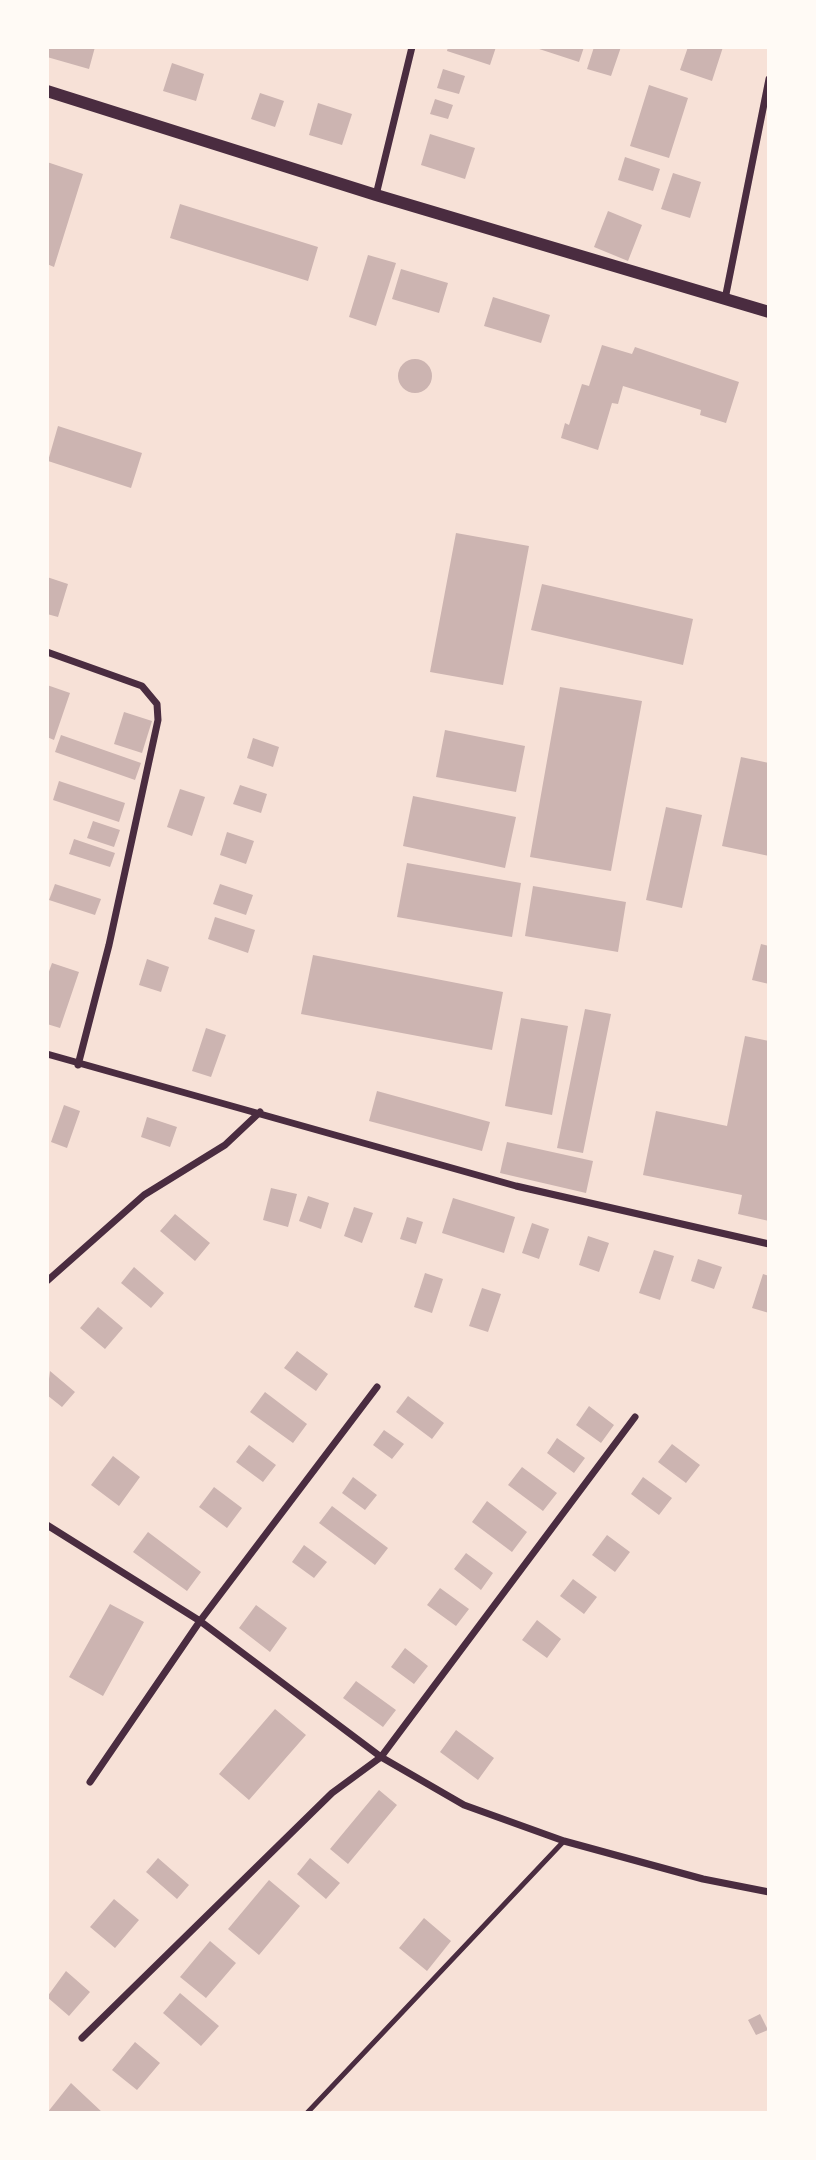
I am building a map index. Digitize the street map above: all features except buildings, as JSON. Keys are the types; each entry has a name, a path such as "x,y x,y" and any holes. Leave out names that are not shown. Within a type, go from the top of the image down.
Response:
{"street":[{"path":"376,195 412,47"},
{"path":"725,299 769,79"},
{"path":"47,91 376,195 769,312"},
{"path":"47,652 142,687 157,704 158,720 109,945 78,1065"},
{"path":"47,1054 78,1065 260,1112 516,1186 769,1244"},
{"path":"47,1281 144,1195 225,1145 260,1112"},
{"path":"90,1782 200,1621 377,1387"},
{"path":"82,2038 332,1793 381,1757 635,1417"},
{"path":"47,1525 200,1621 381,1757 464,1805 564,1841 703,1879 769,1892"}],"lane":[{"path":"307,2113 564,1841"}]}
